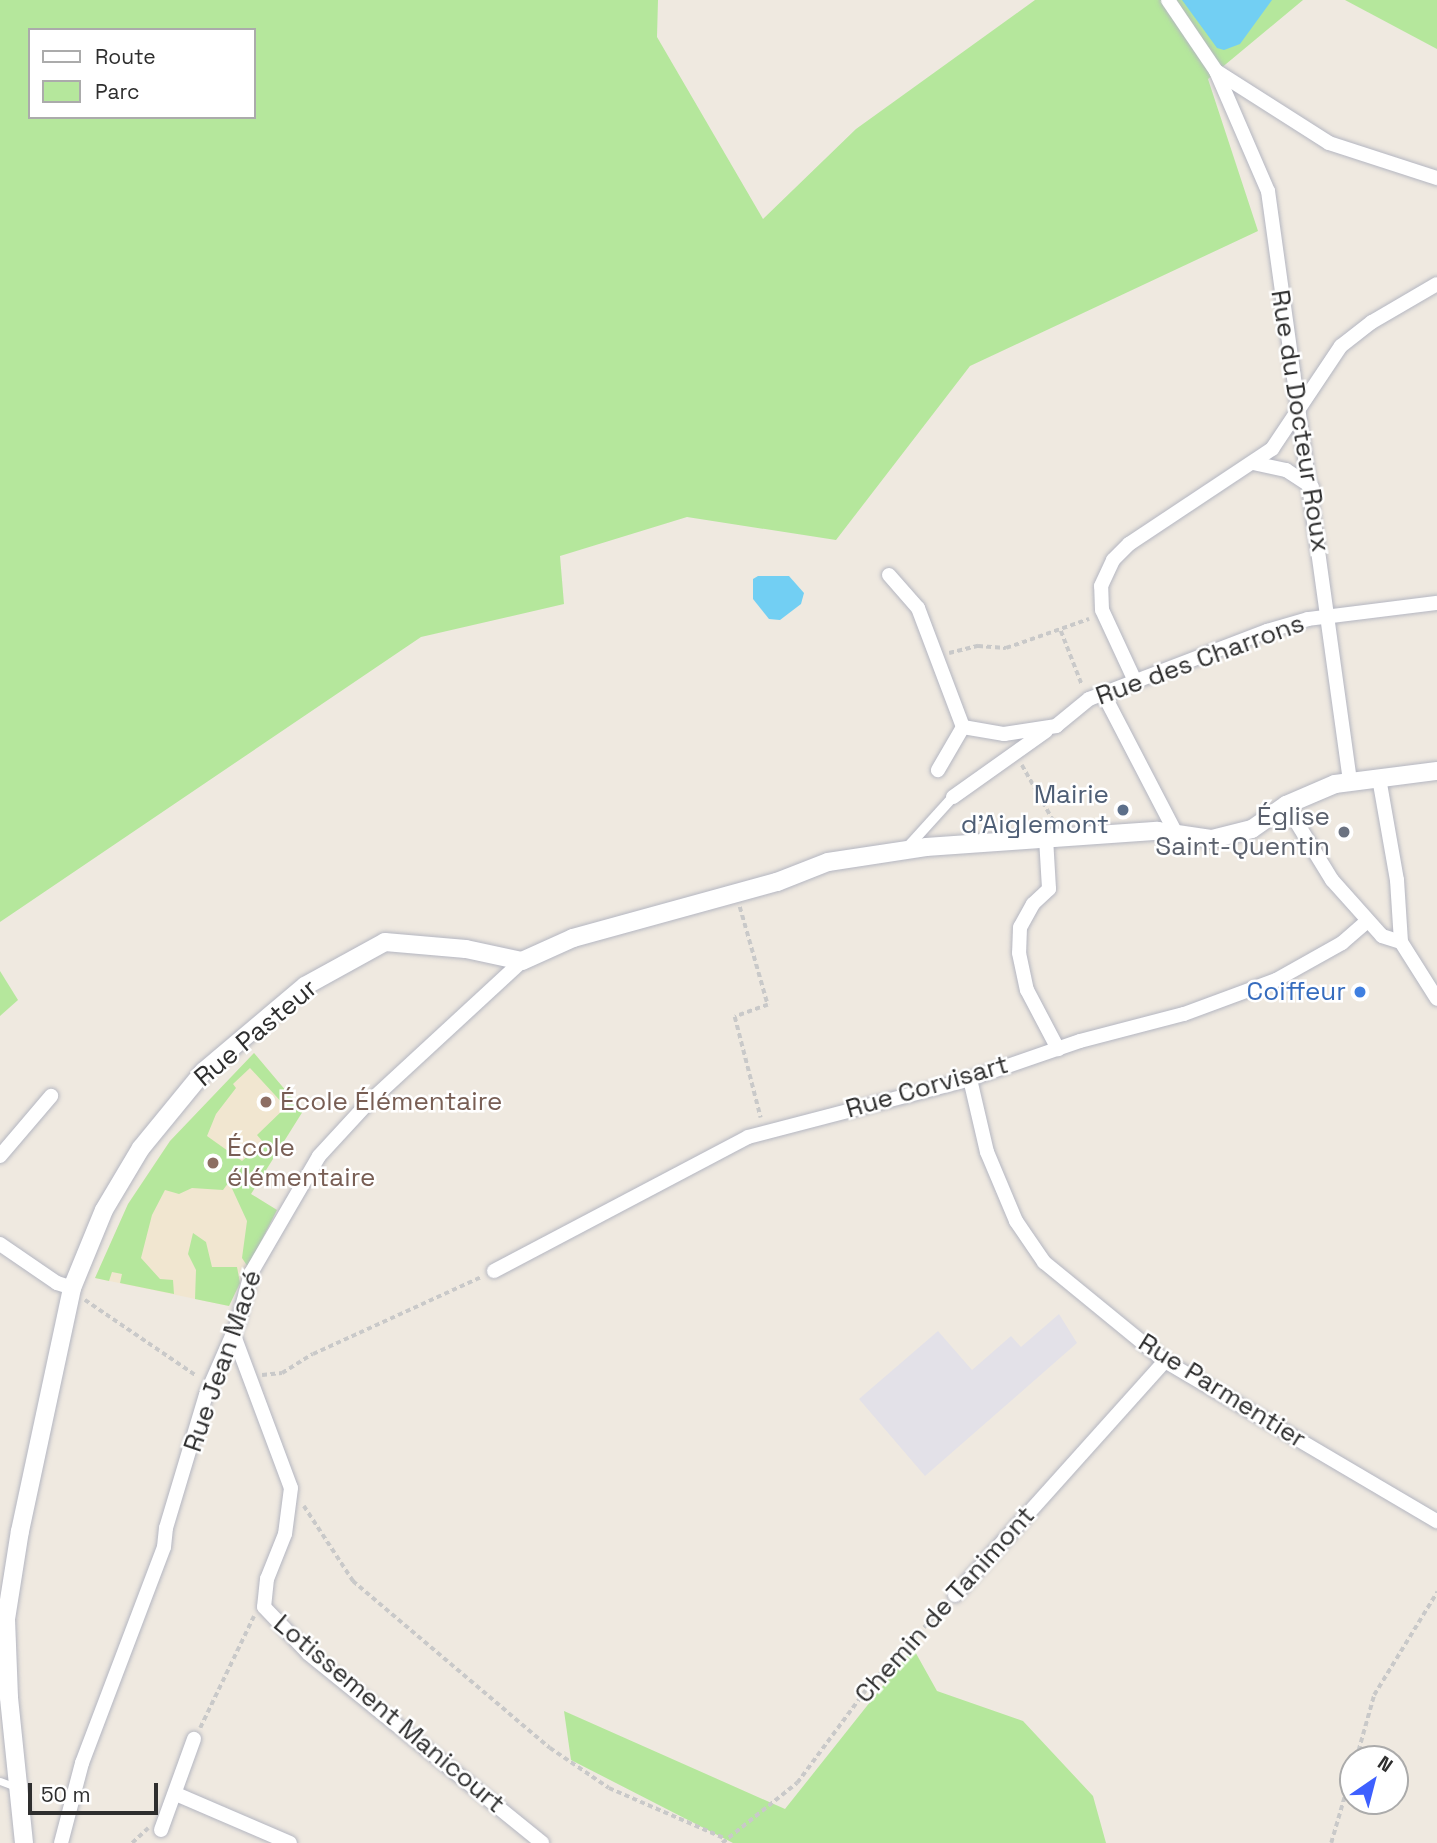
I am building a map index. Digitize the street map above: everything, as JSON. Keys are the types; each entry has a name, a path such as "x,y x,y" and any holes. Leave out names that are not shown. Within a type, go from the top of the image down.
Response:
{"street":[{"path":"1168,0 1216,71 1329,143 1437,178"},
{"name":"Rue du Docteur Roux","path":"1216,71 1268,191 1289,365 1299,406 1312,487 1350,781"},
{"path":"1135,681 1102,610 1105,572 1129,544 1253,463 1280,440 1299,406 1341,346 1372,321 1437,284"},
{"path":"1253,463 1286,470 1312,487"},
{"path":"889,575 918,608 963,727 938,770"},
{"name":"Rue des Charrons","path":"953,797 1015,751 1056,726 1089,699 1268,631 1308,619 1329,619 1437,603"},
{"path":"1104,695 1177,835"},
{"path":"963,727 1004,734 1056,726"},
{"path":"522,961 573,938 736,893 828,862 905,850 1157,831 1212,839 1252,829 1286,805 1350,781 1437,771"},
{"path":"1379,778 1397,880 1401,942 1437,999"},
{"path":"905,850 953,797"},
{"path":"1286,805 1332,880 1382,936 1401,942"},
{"path":"1053,838 1049,889 1033,904 1020,927 1019,953 1027,990 1058,1049"},
{"name":"Rue Corvisart","path":"494,1271 764,1130 970,1079 1058,1049 1184,1014 1276,980 1342,943 1367,921"},
{"name":"Rue Pasteur","path":"24,1843 6,1619 20,1531 72,1291 104,1210 141,1148 204,1071 305,986 385,942 466,949 522,961"},
{"name":"Rue Jean Macé","path":"61,1843 82,1763 164,1547 166,1528 211,1385 233,1333 251,1273 319,1156 366,1105 522,961"},
{"name":"Rue Parmentier","path":"970,1079 987,1152 1016,1221 1044,1262 1165,1361 1437,1521"},
{"path":"0,1156 51,1096"},
{"path":"0,1244 72,1291"},
{"name":"Lotissement Manicourt","path":"233,1333 290,1488 285,1534 267,1579 264,1607 309,1654 542,1843"},
{"name":"Chemin de Tanimont","path":"955,1595 1165,1361"},
{"path":"157,1827 176,1794 194,1740"},
{"path":"176,1794 290,1843"}],"lane":[{"path":"0,1781 18,1788"}],"path":[{"path":"938,656 978,646 1006,648 1061,631 1102,610"},
{"path":"1061,631 1089,699"},
{"path":"1015,751 1053,838"},
{"path":"736,893 768,1005 735,1017 764,1130"},
{"path":"282,1373 313,1354 494,1271"},
{"path":"72,1291 211,1385"},
{"path":"290,1488 353,1581 550,1748 609,1788 723,1841"},
{"path":"1360,1745 1374,1695 1437,1592"},
{"name":"Chemin de Tanimont","path":"723,1841 797,1783 871,1683 955,1595"},
{"path":"194,1740 250,1620 264,1607"},
{"path":"1331,1843 1339,1815"},
{"path":"132,1843 157,1827"}],"shaded area":[{"name":"École élémentaire","path":"254,1053 303,1111 251,1194 277,1210 229,1306 95,1278 128,1204 170,1141"},
{"path":"1059,1314 1077,1343 925,1476 859,1399 938,1331 972,1370 1011,1336 1021,1347"}],"green space":[{"path":"0,0 658,0 657,37 763,219 856,129 1035,0 1303,0 1208,79 1258,231 970,366 836,540 687,517 560,556 564,604 421,637 0,922"},
{"path":"1345,0 1437,0 1437,49"},
{"path":"0,971 18,1000 0,1016"},
{"path":"254,1053 303,1111 251,1194 277,1210 248,1267 242,1258 247,1221 229,1182 223,1190 192,1188 179,1194 165,1190 152,1215 141,1258 160,1279 173,1280 174,1294 120,1283 122,1274 112,1272 109,1281 95,1278 128,1204 170,1141","holes":["250,1068 286,1107 257,1135 263,1142 242,1161 207,1136 216,1114 236,1088 233,1084"]},
{"path":"193,1233 206,1242 212,1267 237,1267 240,1283 229,1306 195,1299 196,1270 188,1254"},
{"path":"913,1648 937,1691 1023,1721 1093,1796 1106,1843 733,1843 571,1760 564,1711 785,1809"}],"water":[{"path":"1182,0 1272,0 1240,44 1224,50 1217,48"},
{"path":"758,576 789,576 804,593 801,604 780,620 769,619 753,599 753,579"}],"place":[{"name":"Mairie d'Aiglemont","path":"1123,810"},
{"name":"Église Saint-Quentin","path":"1344,832"},
{"name":"Coiffeur","path":"1360,992"},
{"name":"École Élémentaire","path":"266,1102"},
{"name":"École élémentaire","path":"213,1163"}]}
